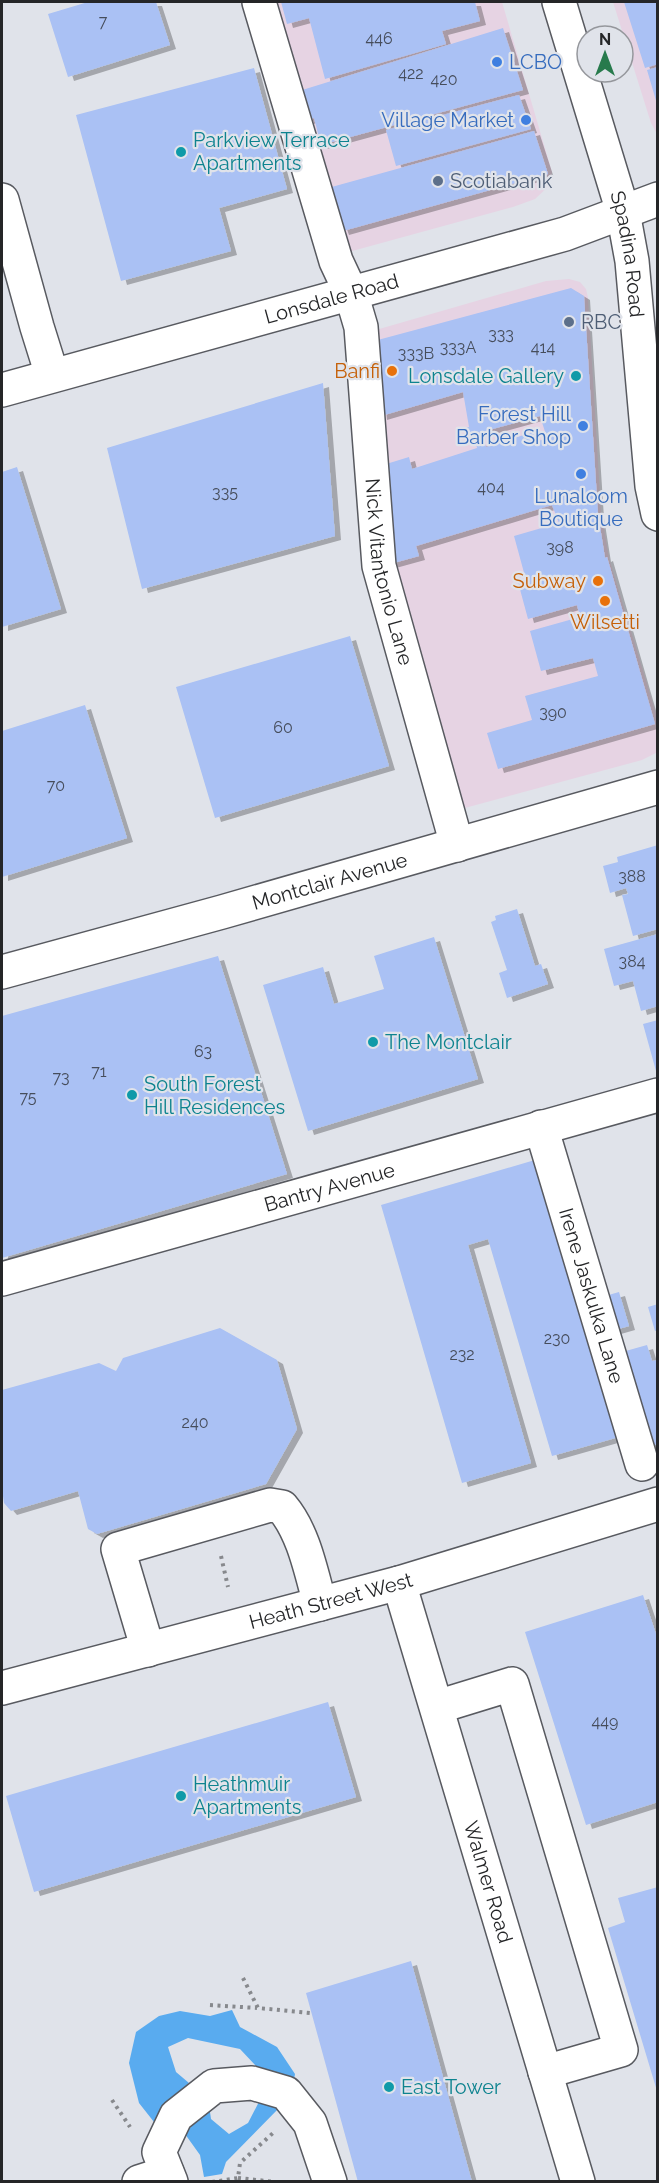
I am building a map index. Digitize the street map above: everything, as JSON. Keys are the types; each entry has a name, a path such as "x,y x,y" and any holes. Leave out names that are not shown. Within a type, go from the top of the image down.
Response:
{"street":[{"name":"Nick Vitantonio Lane","path":"259,2 336,261 351,293 361,327 379,566 457,845"},
{"name":"Spadina Road","path":"559,2 622,212 632,261 652,486 657,514"},
{"name":"Lonsdale Road","path":"2,390 565,234 657,199"},
{"path":"2,200 52,375"},
{"name":"Montclair Avenue","path":"2,972 222,912 657,787"},
{"name":"Bantry Avenue","path":"2,1279 657,1095"},
{"name":"Irene Jaskulka Lane","path":"541,1127 642,1464"},
{"name":"Heath Street West","path":"2,1688 399,1582 657,1503"},
{"path":"148,1650 118,1549 270,1505 282,1507 291,1518 309,1565 320,1604"},
{"name":"Walmer Road","path":"399,1582 578,2181"},
{"path":"436,1707 512,1684 556,1830 621,2050 545,2072"},
{"path":"159,2179 159,2152 176,2116 214,2086 252,2084 286,2093 310,2123 330,2181"}],"path":[{"path":"243,1978 258,2008"},
{"path":"210,2005 310,2013"},
{"path":"238,2178 240,2163 270,2134 283,2128 310,2123"},
{"path":"212,2181 238,2178 276,2181"}],"shaded area":[{"path":"266,2 502,2 552,172 550,185 535,199 513,207 345,253"},
{"path":"613,2 657,2 657,134 651,123 635,72 635,24 620,24"},
{"path":"569,279 580,282 586,289 588,298 601,512 609,558 657,717 656,753 642,760 439,815 355,336 546,281"}],"water":[{"path":"232,2010 240,2027 277,2047 295,2074 294,2080 258,2068 240,2049 188,2038 168,2047 176,2072 189,2083 154,2122 139,2103 129,2063 136,2032 159,2016 180,2011 210,2016"},
{"path":"261,2098 280,2107 226,2162 222,2174 204,2177 200,2155 185,2134 209,2105 211,2119 229,2134 248,2123"}],"building":[{"path":"88,2 156,2 170,45 68,77 48,14"},
{"path":"281,2 475,2 480,21 442,31 446,44 325,79 309,18 287,24"},
{"path":"624,2 658,2 658,64 645,68 635,37 635,24 631,24"},
{"path":"503,28 523,90 321,145 314,118 308,120 299,91"},
{"path":"658,67 658,104 657,104 647,70"},
{"name":"Parkview Terrace Apartments","path":"254,68 287,189 219,208 231,251 121,281 76,115"},
{"path":"519,95 531,129 396,166 386,130"},
{"name":"Scotiabank","path":"534,131 548,174 343,231 328,188"},
{"path":"571,288 584,296 598,514 605,558 607,557 655,724 498,769 487,733 532,720 525,696 598,676 593,658 541,671 530,631 580,617 577,605 528,619 518,582 526,580 514,536 559,523 552,505 416,546 419,556 390,564 383,465 409,457 412,469 477,448 476,443 484,441 486,447 533,432 536,442 547,438 540,416 467,436 464,428 469,427 463,392 381,416 374,341"},
{"path":"323,383 335,536 142,589 107,448"},
{"path":"17,467 61,609 2,627 2,472"},
{"path":"350,636 389,766 215,818 176,687"},
{"path":"85,705 127,838 2,877 2,731"},
{"path":"658,845 658,929 633,936 622,895 628,894 626,888 610,893 603,866 618,862 617,857"},
{"path":"517,909 535,966 541,964 548,984 507,998 499,973 507,970 491,922 496,920 495,916"},
{"path":"658,934 658,1006 641,1011 633,981 614,986 604,949"},
{"name":"The Montclair","path":"434,937 478,1079 308,1131 263,985 323,967 334,1004 384,989 374,956"},
{"name":"South Forest Hill Residences","path":"218,956 287,1174 2,1258 2,1016"},
{"path":"658,1020 658,1070 656,1071 643,1024"},
{"path":"545,1157 626,1435 552,1456 488,1239 468,1245 531,1463 462,1483 381,1205"},
{"path":"619,1292 629,1326 608,1332 598,1298"},
{"path":"658,1304 658,1330 655,1331 648,1307"},
{"path":"220,1328 277,1360 297,1429 266,1484 97,1534 88,1529 78,1491 11,1511 4,1503 2,1390 99,1363 116,1371 123,1358"},
{"path":"647,1345 652,1361 658,1360 658,1444 643,1448 615,1354"},
{"path":"643,1595 658,1640 658,1802 586,1825 525,1632"},
{"name":"Heathmuir Apartments","path":"328,1702 356,1797 34,1892 6,1796"},
{"path":"658,1887 657,2091 608,1928 625,1922 618,1898"},
{"name":"East Tower","path":"411,1961 472,2182 358,2182 306,1993"}],"place":[{"name":"LCBO","path":"497,62"},
{"name":"Village Market","path":"526,120"},
{"name":"Parkview Terrace Apartments","path":"181,152"},
{"name":"Scotiabank","path":"438,181"},
{"name":"RBC","path":"569,322"},
{"name":"Banfi","path":"392,371"},
{"name":"Lonsdale Gallery","path":"576,376"},
{"name":"Forest Hill Barber Shop","path":"583,426"},
{"name":"Lunaloom Boutique","path":"581,474"},
{"name":"Subway","path":"598,581"},
{"name":"Wilsetti","path":"605,601"},
{"name":"The Montclair","path":"373,1042"},
{"name":"South Forest Hill Residences","path":"132,1095"},
{"name":"Heathmuir Apartments","path":"181,1796"},
{"name":"East Tower","path":"389,2087"}]}
